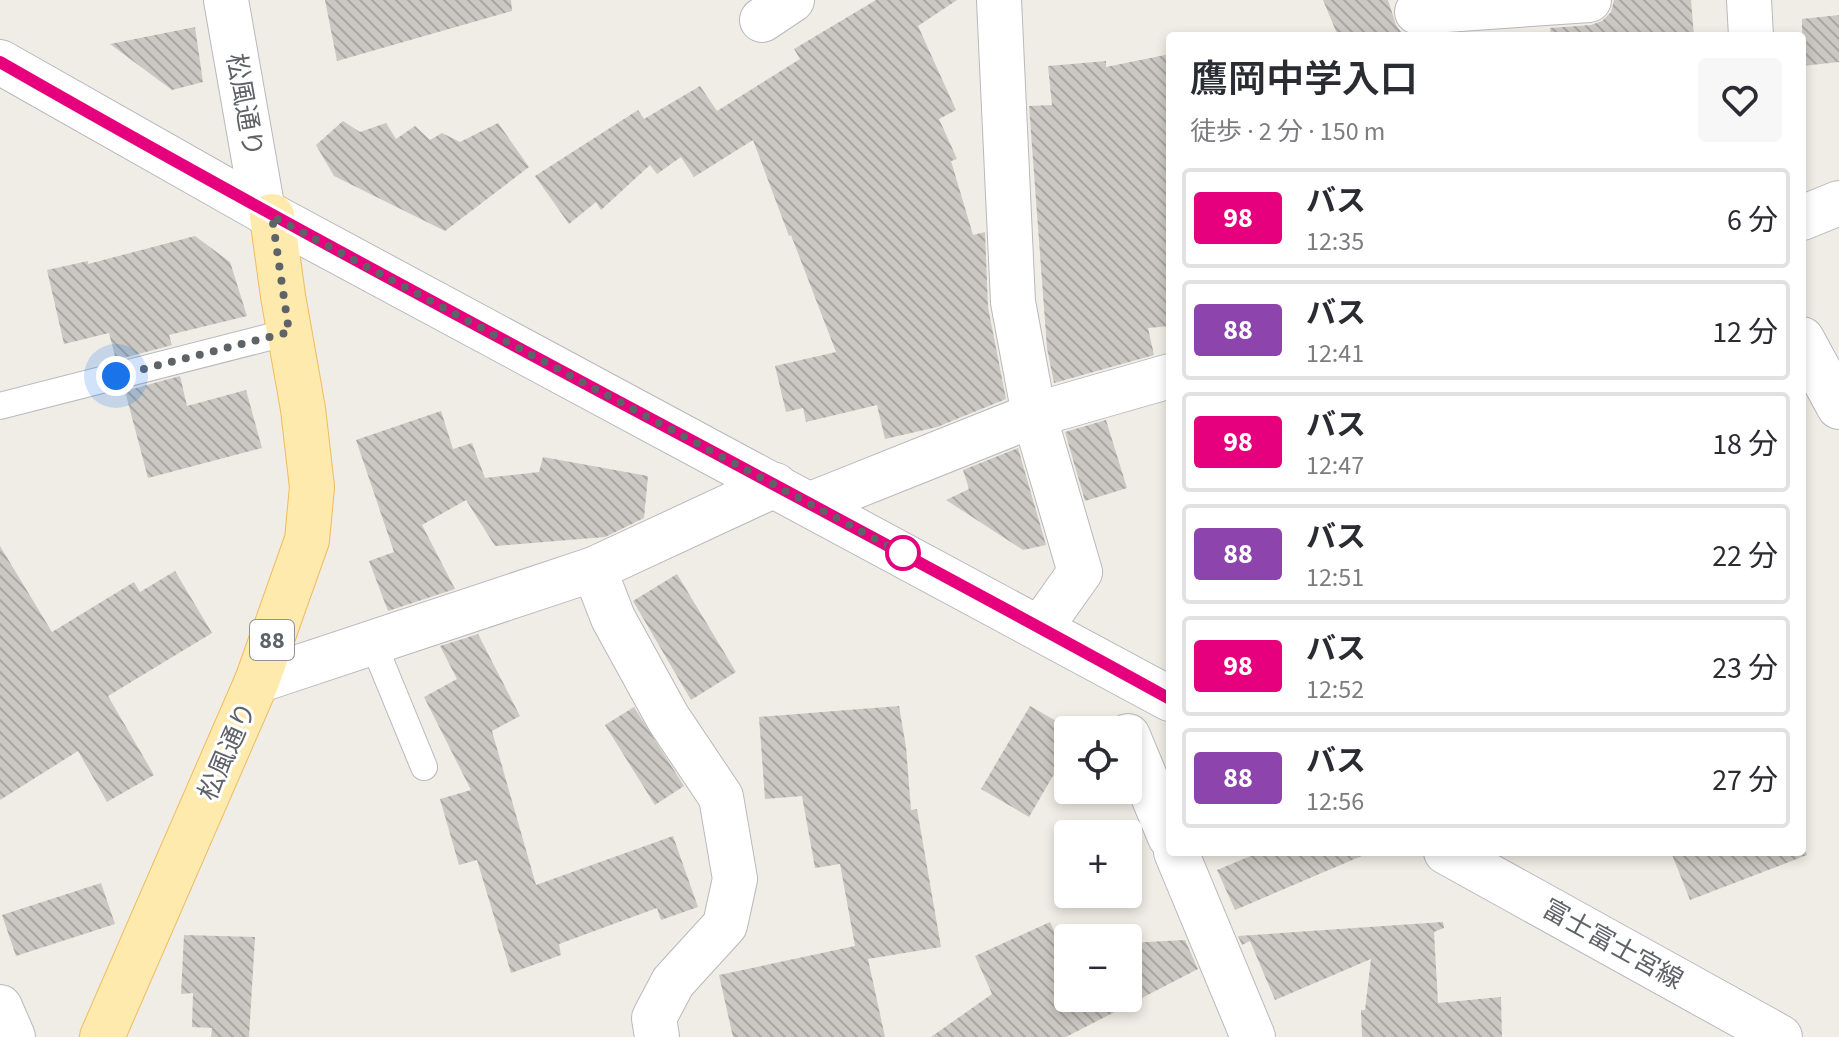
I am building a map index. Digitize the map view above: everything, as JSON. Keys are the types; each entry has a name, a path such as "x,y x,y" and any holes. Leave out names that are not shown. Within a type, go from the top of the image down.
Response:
{"main road":[{"name":"松風通り","path":"102,1037 257,681 307,540 312,487 303,409 268,214"}],"street":[{"name":"松風通り","path":"226,0 268,214"},
{"path":"999,0 1013,302 1034,415 1080,572 1041,627"},
{"path":"1417,16 1589,0"},
{"path":"1749,0 1751,32"},
{"path":"0,62 268,214 1166,697"},
{"path":"1806,216 1839,203"},
{"path":"1806,346 1839,407"},
{"path":"257,681 594,569 793,495 1034,415 1166,377"},
{"path":"594,569 613,618 668,718 721,797 735,879 725,925 673,982 654,1018 657,1037"},
{"path":"1128,676 1128,716"},
{"path":"1142,768 1166,827"},
{"path":"1178,856 1253,1037"},
{"name":"富士富士宮線","path":"1453,856 1780,1037"},
{"path":"0,1007 13,1037"}],"lane":[{"path":"0,406 289,332"},
{"path":"373,643 424,767"}],"building":[{"path":"325,0 511,0 512,11 337,61"},
{"path":"876,0 957,0 918,26 956,110 939,119 957,159 951,161 973,235 985,232 988,307 1006,399 937,427 885,439 877,405 806,422 803,408 786,412 775,366 836,352 753,140 694,177 681,157 657,174 650,165 601,210 596,202 569,224 535,176 638,110 644,119 700,86 717,111 800,59 794,49"},
{"path":"1323,0 1388,0 1401,32 1336,32"},
{"path":"1614,0 1691,0 1694,32 1550,32 1550,28 1591,25 1602,21 1611,12"},
{"path":"1839,15 1839,62 1806,66 1806,32 1802,32 1802,19"},
{"path":"195,27 203,82 172,90 110,44"},
{"path":"1166,55 1166,326 1148,328 1154,355 1054,383 1047,348 1029,106 1052,105 1048,66 1106,61 1106,67"},
{"path":"343,121 360,132 386,123 396,139 415,126 430,140 442,133 460,142 498,123 529,167 445,231 334,176 316,145"},
{"path":"195,236 230,262 247,316 169,335 172,345 116,360 109,333 64,344 47,270 88,261 88,264"},
{"path":"180,376 187,406 246,390 262,448 148,478 125,391"},
{"path":"441,411 453,449 472,443 485,478 539,472 543,457 648,476 644,518 605,537 495,546 466,500 422,525 455,589 388,611 369,561 394,552 356,440"},
{"path":"1106,420 1127,488 1085,501 1065,432"},
{"path":"1018,448 1046,545 1023,550 946,500 969,489 963,470"},
{"path":"0,546 52,632 134,582 140,592 175,571 212,633 108,696 154,775 107,802 78,751 0,800"},
{"path":"677,574 736,672 691,700 633,601"},
{"path":"478,634 520,716 492,731 536,885 673,836 698,907 661,920 657,908 559,944 561,955 511,973 477,860 459,865 440,799 471,790 424,697 457,679 440,646"},
{"path":"899,706 911,810 917,809 941,947 868,959 885,1037 733,1037 719,975 855,946 840,864 815,868 802,796 765,799 759,717"},
{"path":"1030,706 1054,720 1054,774 1029,817 981,789"},
{"path":"634,707 684,786 655,805 605,725"},
{"path":"1250,856 1362,856 1235,910 1217,870"},
{"path":"1673,856 1804,856 1690,900"},
{"path":"101,883 115,924 16,956 2,915"},
{"path":"1050,922 1054,931 1054,1012 1115,1012 1066,1037 931,1037 992,994 975,956"},
{"path":"1443,922 1444,928 1434,932 1438,1003 1501,997 1502,1037 1362,1037 1361,1010 1365,1010 1371,959 1275,1000 1250,941 1242,945 1238,936"},
{"path":"184,935 255,937 249,1037 211,1037 212,1028 192,1027 193,993 181,994"},
{"path":"1185,940 1198,969 1142,998 1142,942"}],"bus line":[{"name":"98","path":"0,62 272,216 1166,697"}],"route":[{"path":"116,376 289,332 272,216 913,559 903,553"}]}
